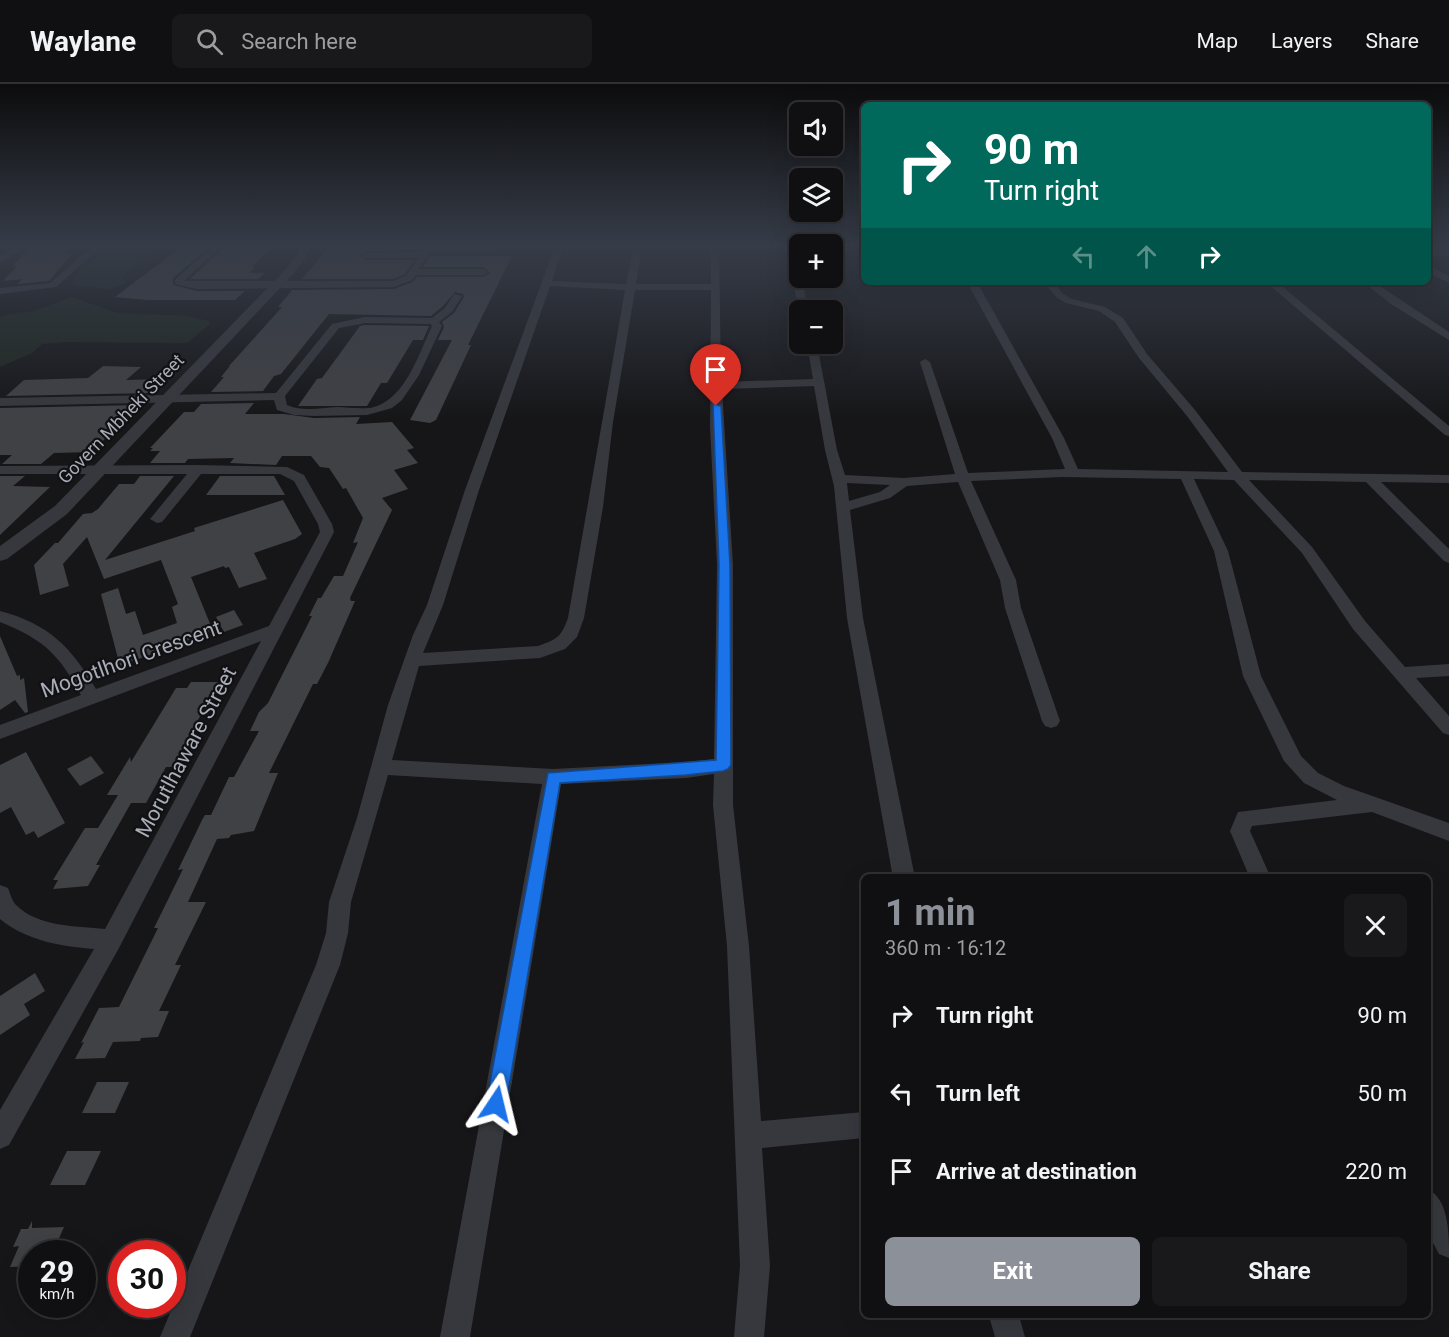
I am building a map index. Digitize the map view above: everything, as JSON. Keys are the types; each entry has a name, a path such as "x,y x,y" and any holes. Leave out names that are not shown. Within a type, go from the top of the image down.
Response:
{"street":[{"name":"Govern Mbheki Street","path":"0,555 61,510 259,302"},
{"path":"434,321 437,326 402,395 388,406 368,411 299,412 280,407 279,396 336,326 365,320 434,321 449,310 453,302"},
{"path":"175,1337 328,965 337,933 340,902 381,767 397,705 412,660 435,605 472,490 540,302"},
{"path":"412,660 540,652 559,645 569,637 576,618 596,507 628,302"},
{"path":"714,302 725,565 723,805 738,946 755,1266 749,1337"},
{"path":"983,302 1058,438 1073,473"},
{"path":"1075,302 1102,309 1119,320 1143,356 1191,413 1239,477 1306,550 1359,625 1449,728"},
{"path":"1295,302 1449,432"},
{"path":"1395,302 1449,337"},
{"path":"814,354 845,507 855,618 903,874"},
{"path":"925,362 950,444 978,516 1008,580 1013,608 1051,721"},
{"path":"716,386 818,381"},
{"path":"0,402 279,396"},
{"name":"Morutlhaware Street","path":"0,470 274,468 299,478 326,524 327,532 111,940 0,1136"},
{"path":"157,519 198,469"},
{"path":"839,479 904,482 964,476 1073,473 1449,479"},
{"path":"1186,476 1221,551 1252,676 1294,761 1311,778 1337,792 1410,816 1449,832"},
{"path":"1371,479 1449,558"},
{"path":"845,507 885,495 904,482"},
{"path":"0,616 36,630 56,643 70,659 91,696"},
{"name":"Mogotlhori Crescent","path":"0,732 91,696 277,629"},
{"path":"1401,673 1449,670"},
{"path":"381,767 553,777 686,770 723,765"},
{"path":"455,1337 553,777"},
{"path":"1310,811 1311,778"},
{"path":"1260,874 1240,831 1245,818 1375,804"},
{"path":"0,896 7,911 29,925 54,934 111,940"},
{"path":"748,1136 861,1125"},
{"path":"1431,1209 1449,1244"},
{"path":"1005,1318 1010,1337"}],"shaded area":[{"path":"57,302 87,302 117,313 187,316 209,321 210,324 187,343 64,342 42,344 32,353 0,367 0,318 34,311"}],"building":[{"path":"282,302 446,302 431,316 329,314 281,374 274,376 263,391 211,392 224,377 221,377 229,366 282,307 278,307"},
{"path":"461,302 489,302 436,420 430,423 410,420 452,340 438,340 444,327 442,322 454,313"},
{"path":"360,326 429,326 423,340 413,340 387,383 381,383 367,406 298,406 317,379 322,378"},
{"path":"103,366 141,367 126,380 163,379 150,393 6,396 24,380 88,378"},
{"path":"254,403 245,414 284,414 314,418 360,417 356,424 392,422 414,448 407,450 418,463 394,470 408,489 382,498 392,510 350,598 351,601 355,601 328,663 317,684 313,684 269,773 278,773 254,831 217,839 188,902 206,902 175,965 181,965 159,1011 169,1011 158,1037 141,1038 140,1041 113,1042 105,1058 75,1059 99,1008 119,1007 158,928 154,928 183,869 178,870 202,820 205,815 211,815 229,777 234,777 259,731 250,731 259,712 268,703 312,616 309,616 318,598 321,598 334,576 343,576 358,542 353,543 363,518 346,488 343,489 329,468 320,467 311,456 282,456 276,465 230,463 234,458 188,459 185,463 150,463 160,451 150,451 153,448 150,448 184,412 194,412 201,404"},
{"path":"138,405 92,452 54,453 41,464 2,464 12,455 0,455 0,408"},
{"path":"0,476 25,476 13,486 50,487 0,535"},
{"path":"140,476 174,476 105,560 195,531 194,528 283,500 302,534 295,539 254,553 267,579 239,588 229,567 224,566 191,577 213,631 120,666 101,594 118,588 126,614 135,611 143,635 177,623 172,607 178,604 161,560 104,579 87,537 63,564 69,586 40,595 34,565 55,543 58,543 83,514 92,513 98,509 119,484 134,484"},
{"path":"220,476 274,476 285,495 206,495"},
{"path":"234,610 243,625 224,632 216,617"},
{"path":"0,636 17,676 20,675 20,680 24,678 28,712 25,713 15,700 0,710"},
{"path":"191,682 219,682 172,767 166,767 146,803 131,803 96,865 100,865 88,886 53,889 58,880 53,880 85,828 98,828 118,795 107,795 130,757 131,762 176,688 187,688"},
{"path":"26,752 65,823 38,838 34,831 26,835 11,807 0,813 0,765"},
{"path":"91,756 104,773 80,786 67,769"},
{"path":"35,973 45,991 24,1004 30,1015 0,1035 0,996"},
{"path":"97,1082 129,1082 115,1113 82,1113"},
{"path":"67,1151 101,1151 85,1185 50,1185"},
{"path":"32,1221 32,1228 64,1227 58,1240 18,1240 18,1246 13,1247 21,1229 28,1229"},
{"path":"18,1248 18,1267 10,1267"}],"route":[{"path":"496,1104 553,777 686,770 723,765 725,565 716,406"}]}
